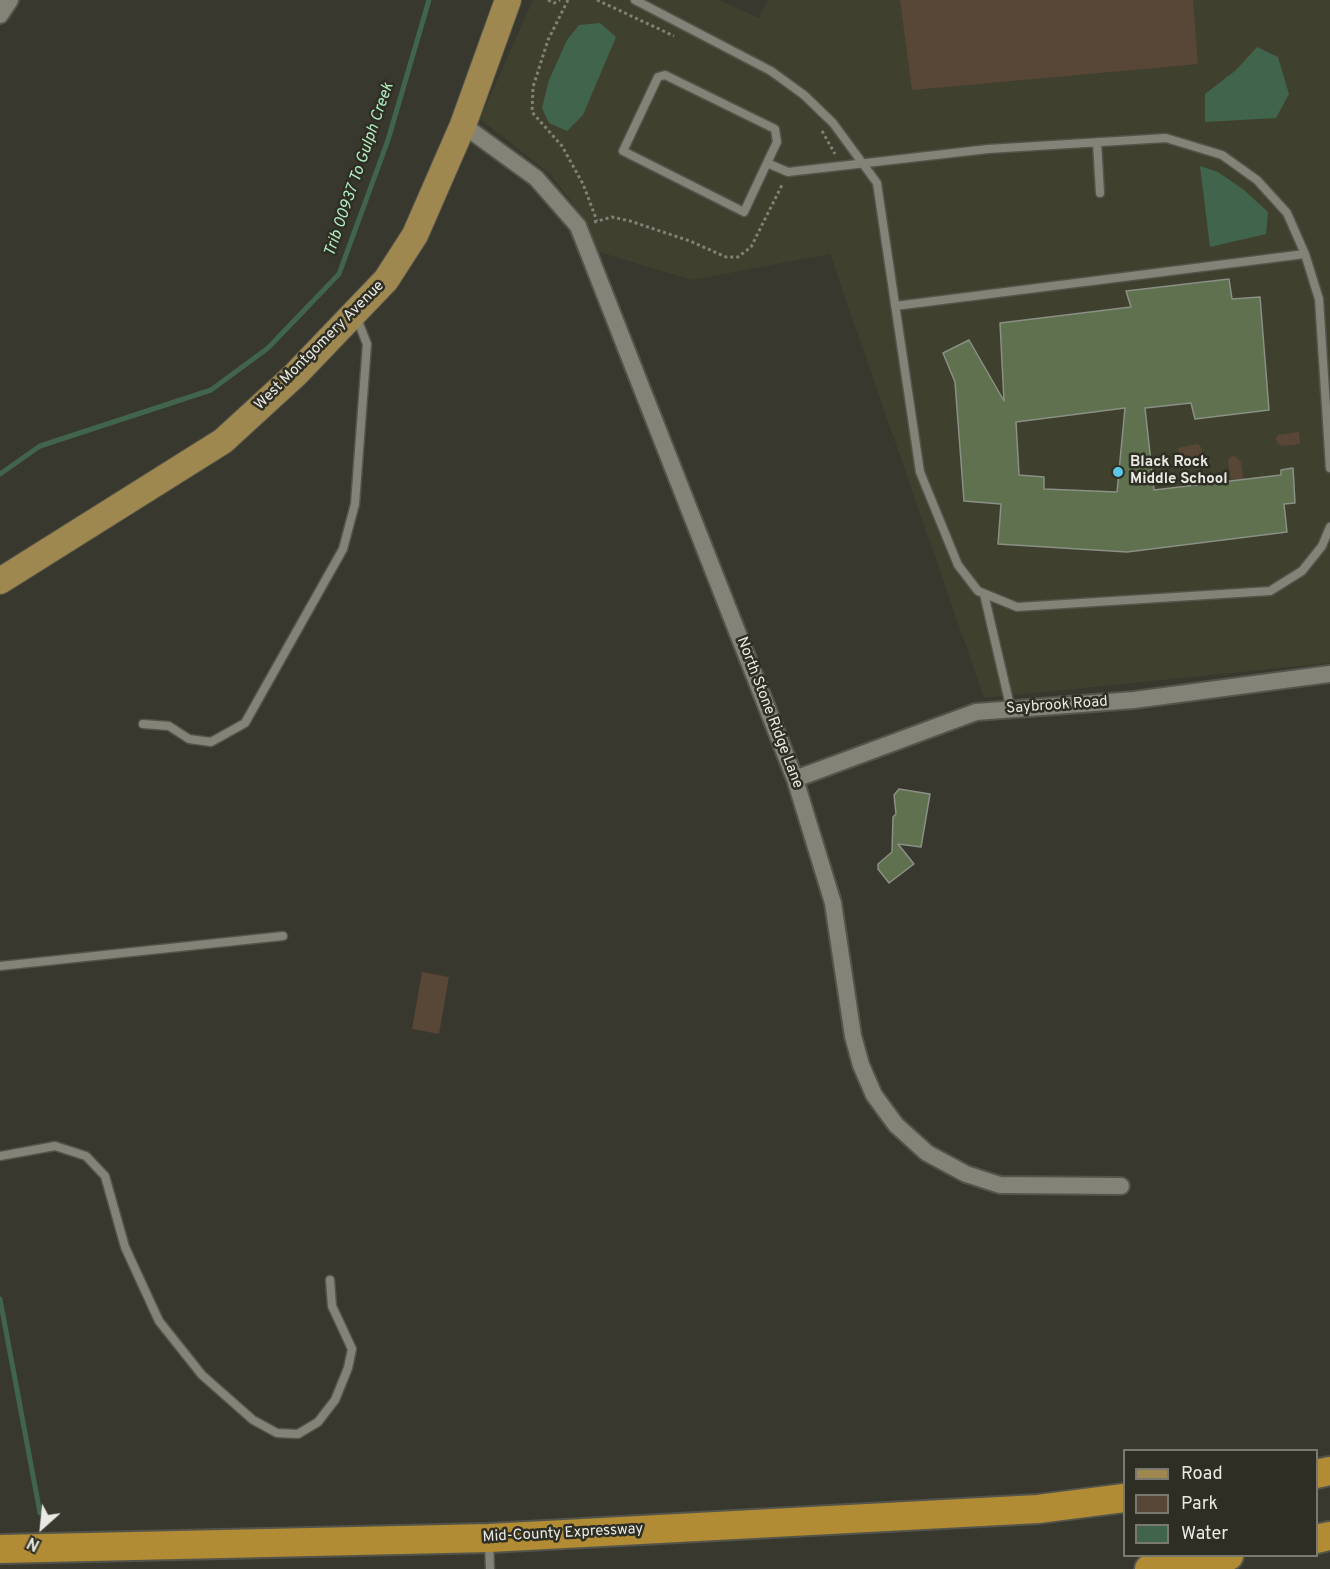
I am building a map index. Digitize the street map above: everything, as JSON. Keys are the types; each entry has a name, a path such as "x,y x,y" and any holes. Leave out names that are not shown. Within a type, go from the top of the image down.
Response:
{"highway":[{"name":"Mid-County Expressway","path":"0,1549 489,1538 1038,1509 1123,1498"},
{"path":"1149,1569 1223,1557"}],"main road":[{"name":"West Montgomery Avenue","path":"0,581 223,441 295,375 386,280 415,235 463,125 508,0"}],"street":[{"path":"0,15 10,0"},
{"name":"North Stone Ridge Lane","path":"463,125 536,178 580,230 795,779 833,903 852,1036 874,1095 896,1125 927,1153 966,1174 1000,1185 1120,1186"},
{"name":"Saybrook Road","path":"795,779 976,712 1134,700 1330,674"}],"lane":[{"path":"635,0 771,71 804,95 833,123 877,183 920,472 958,564 978,591 1017,607 1270,591 1302,571 1322,546 1330,527"},
{"path":"665,75 775,129 777,142 767,163 744,212 623,151 658,77 665,75"},
{"path":"767,163 788,172 988,149 1166,138 1222,155 1257,180 1287,213 1305,254 1318,299 1330,468"},
{"path":"1097,142 1100,194"},
{"path":"895,306 1305,254"},
{"path":"143,724 169,726 189,739 211,742 245,723 343,549 355,504 366,344 355,313"},
{"path":"984,594 1011,710"},
{"path":"0,966 283,936"},
{"path":"0,1155 55,1146 86,1156 105,1176 125,1246 159,1321 202,1375 253,1420 277,1433 298,1434 318,1422 335,1400 348,1368 351,1349 332,1306 330,1280"},
{"path":"489,1538 490,1569"}],"path":[{"path":"548,0 554,3 560,0"},
{"path":"568,0 548,40 533,87 532,112 562,146 583,184 597,221"},
{"path":"597,0 682,40"},
{"path":"822,130 841,167"},
{"path":"580,230 597,221 612,217 690,241 726,257 738,257 751,247 788,172"}],"shaded area":[{"name":"Black Rock Middle School","path":"533,0 719,0 759,18 768,0 1330,0 1330,663 984,698 830,254 692,280 599,252 588,223 550,174 480,119"}],"green space":[{"path":"900,0 1193,0 1198,64 912,90"},
{"path":"1299,432 1300,444 1281,446 1277,443 1278,435"},
{"path":"1197,444 1201,447 1200,456 1179,459 1178,448"},
{"path":"1235,456 1241,462 1243,479 1231,480 1228,461 1230,457"},
{"path":"422,972 449,977 439,1034 412,1029"}],"water":[{"path":"600,23 616,37 583,115 567,131 549,123 542,108 549,80 567,40 579,25"},
{"path":"1257,47 1278,57 1289,94 1276,118 1205,122 1205,94 1236,70"},
{"path":"1200,166 1218,172 1244,190 1268,212 1266,234 1210,247"}],"building":[{"name":"Black Rock Middle School","path":"1229,279 1232,299 1260,297 1269,410 1195,419 1191,403 1145,408 1154,490 1281,475 1281,470 1293,468 1295,503 1284,504 1287,532 1127,552 998,544 1001,504 964,501 955,382 943,353 969,340 1004,401 1000,323 1131,307 1126,291","holes":["1125,408 1117,492 1044,489 1044,477 1019,475 1016,422"]},
{"path":"899,789 930,794 921,847 898,844 914,864 889,883 878,869 878,864 892,852 893,817 896,814 894,795"}],"waterway":[{"name":"Trib 00937 To Gulph Creek","path":"0,474 40,446 211,390 268,348 339,274 388,140 429,0"},
{"name":"Trib 00937 To Gulph Creek","path":"0,1299 40,1513"}],"place":[{"name":"Black Rock Middle School","path":"1118,472"}]}
